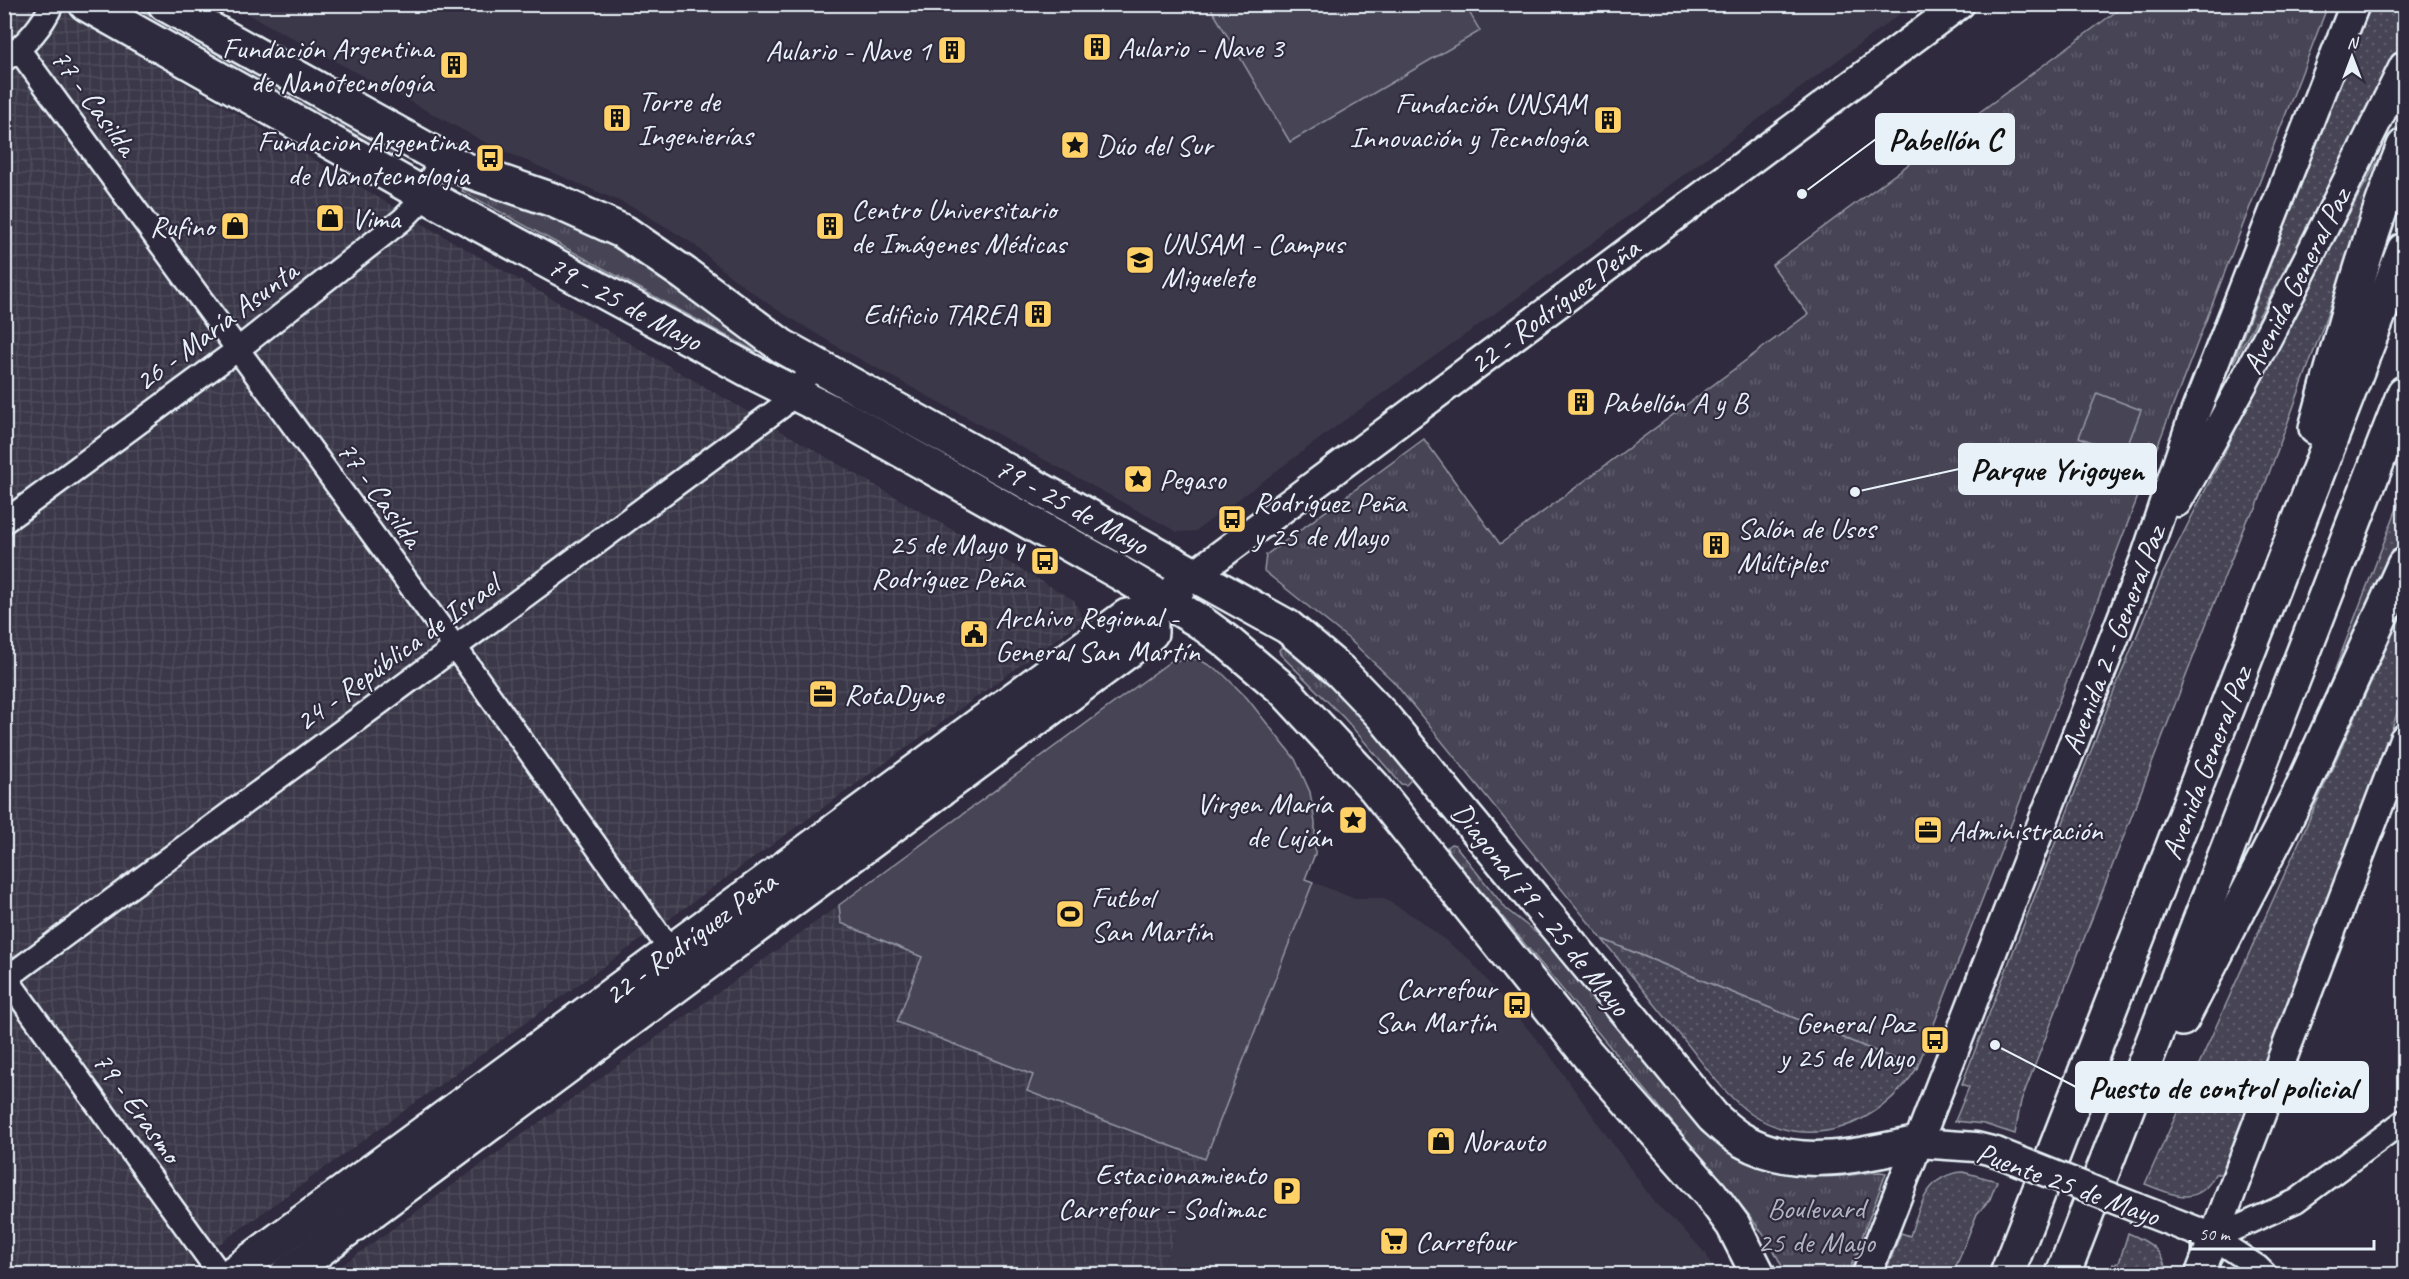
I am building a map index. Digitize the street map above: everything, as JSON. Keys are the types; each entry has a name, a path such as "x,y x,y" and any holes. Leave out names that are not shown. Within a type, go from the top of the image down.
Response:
{"main road":[{"name":"79 - 25 de Mayo","path":"86,4 423,194 758,375 844,418 1069,544 1157,606"},
{"name":"79 - 25 de Mayo","path":"165,4 442,158 469,171 553,200 624,232 782,346 1195,574"},
{"path":"2273,590 2361,268 2385,193 2404,146"},
{"name":"Avenida General Paz","path":"2007,1275 2404,250"},
{"name":"Avenida General Paz","path":"2063,1275 2404,393"},
{"path":"2107,1162 2300,792 2404,565"},
{"name":"22 - Rodríguez Peña","path":"286,1275 1127,616 1157,606 1195,574"},
{"name":"Diagonal 79 - 25 de Mayo","path":"1195,574 1288,627 1354,685 1389,723 1713,1117 1741,1140 1769,1152 1815,1159 1852,1156 1918,1143"},
{"name":"Diagonal 79 - 25 de Mayo","path":"1157,606 1199,621 1262,670 1284,690 1374,788 1588,1055 1712,1195 1732,1225 1758,1275"},
{"name":"22 - Rodríguez Peña","path":"232,1275 681,964"}],"street":[{"path":"12,55 42,23 52,4"},
{"name":"22 - Rodríguez Peña","path":"1195,574 1960,4"},
{"name":"Avenida 2 - General Paz","path":"1867,1275 2146,556 2191,423 2355,4"},
{"name":"77 - Casilda","path":"12,55 237,350 455,647 681,964"},
{"name":"Avenida General Paz","path":"2146,556 2223,422 2404,66"},
{"name":"26 - María Asunta","path":"4,522 237,350 402,220 423,194 442,158"},
{"name":"24 - República de Israel","path":"5,978 782,407 816,366"},
{"path":"2200,1275 2404,739"},
{"name":"79 - Erasmo","path":"5,978 220,1275"},
{"path":"2214,1238 2296,1201 2404,1121"},
{"name":"Puente 25 de Mayo","path":"1918,1143 1976,1147 1996,1152 2214,1238"},
{"path":"2214,1238 2258,1267 2265,1275"}],"shaded area":[{"path":"52,4 433,230 1074,600 1083,620 178,1274 5,1274 4,5"},
{"name":"UNSAM - Campus Miguelete","path":"231,5 1912,5 1545,278 1345,420 1196,531 1177,532 843,350 774,308 730,276 692,243 635,208 492,146"},
{"path":"1313,882 1353,898 1383,898 1420,920 1469,959 1549,1054 1655,1203 1707,1255 1714,1274 1160,1274"},
{"path":"839,905 841,923 922,957 897,1023 1033,1075 1027,1092 1205,1159 1160,1274 330,1274"}],"green space":[{"path":"115,5 132,5 396,151 392,159"},
{"path":"1209,5 1465,5 1480,31 1290,142"},
{"path":"2125,5 2328,5 1917,1068 1602,939 1393,681 1350,640 1264,571 1266,555 1424,439 1500,544 1808,314 1772,265"},
{"path":"2369,5 2404,5 2404,35 2364,125 2233,363"},
{"path":"2396,127 2256,509 2247,519 2021,1101 2015,1134 1984,1124 1955,1121 1969,1087 1962,1084 2116,686 2162,575 2299,306"},
{"path":"463,189 544,214 626,251 758,348 756,352 462,191"},
{"path":"2097,393 2141,410 2124,455 2079,437"},
{"path":"2404,490 2404,544 2365,637 2287,794"},
{"path":"2404,609 2404,693 2365,807 2221,1174 2215,1174 2209,1185 2193,1195 2175,1195 2145,1184"},
{"path":"1286,647 1353,708 1410,776 1410,781 1406,785 1401,784 1344,718 1280,654 1279,650"},
{"name":"Futbol San Martín","path":"1198,659 1221,672 1247,698 1295,759 1310,792 1315,823 1315,854 1305,879 1313,882 1205,1159 1027,1091 1033,1075 897,1022 922,957 841,923 839,905 1171,661"},
{"name":"Boulevard 25 de Mayo","path":"1451,844 1455,845 1506,909 1553,946 1721,1148 1765,1167 1795,1174 1826,1177 1886,1173 1848,1274 1786,1274 1771,1245 1749,1215 1452,856 1447,847"},
{"path":"1602,939 1917,1068 1902,1088 1884,1104 1864,1118 1843,1127 1820,1132 1797,1132 1774,1126 1751,1114 1726,1091"},
{"path":"1963,1172 1997,1181 1990,1199 1977,1214 1953,1274 1885,1274 1901,1233 1910,1236 1926,1194 1941,1179"},
{"path":"2128,1233 2143,1240 2159,1253 2167,1274 2109,1274 2113,1264 2119,1263"}],"place":[{"name":"Aulario - Nave 3","path":"1097,47"},
{"name":"Aulario - Nave 1","path":"952,50"},
{"name":"Fundación Argentina de Nanotecnología","path":"454,65"},
{"name":"Torre de Ingenierías","path":"617,118"},
{"name":"Fundación UNSAM Innovación y Tecnología","path":"1608,120"},
{"name":"Dúo del Sur","path":"1075,145"},
{"name":"Fundacion Argentina de Nanotecnologia","path":"490,158"},
{"name":"Pabellón C","path":"1802,194"},
{"name":"Vima","path":"330,218"},
{"name":"Rufino","path":"235,226"},
{"name":"Centro Universitario de Imágenes Médicas","path":"830,226"},
{"name":"UNSAM - Campus Miguelete","path":"1140,260"},
{"name":"Edificio TAREA","path":"1038,314"},
{"name":"Pabellón A y B","path":"1581,402"},
{"name":"Pegaso","path":"1138,479"},
{"name":"Parque Yrigoyen","path":"1855,492"},
{"name":"Rodríguez Peña y 25 de Mayo","path":"1232,519"},
{"name":"Salón de Usos Múltiples","path":"1716,545"},
{"name":"25 de Mayo y Rodríguez Peña","path":"1045,561"},
{"name":"Archivo Regional - General San Martín","path":"974,634"},
{"name":"RotaDyne","path":"823,694"},
{"name":"Virgen María de Luján","path":"1353,820"},
{"name":"Administración","path":"1928,830"},
{"name":"Futbol San Martín","path":"1070,914"},
{"name":"Carrefour San Martín","path":"1517,1005"},
{"name":"General Paz y 25 de Mayo","path":"1935,1040"},
{"name":"Puesto de control policial","path":"1995,1045"},
{"name":"Norauto","path":"1441,1141"},
{"name":"Estacionamiento Carrefour - Sodimac","path":"1287,1191"},
{"name":"Carrefour","path":"1394,1241"}]}
